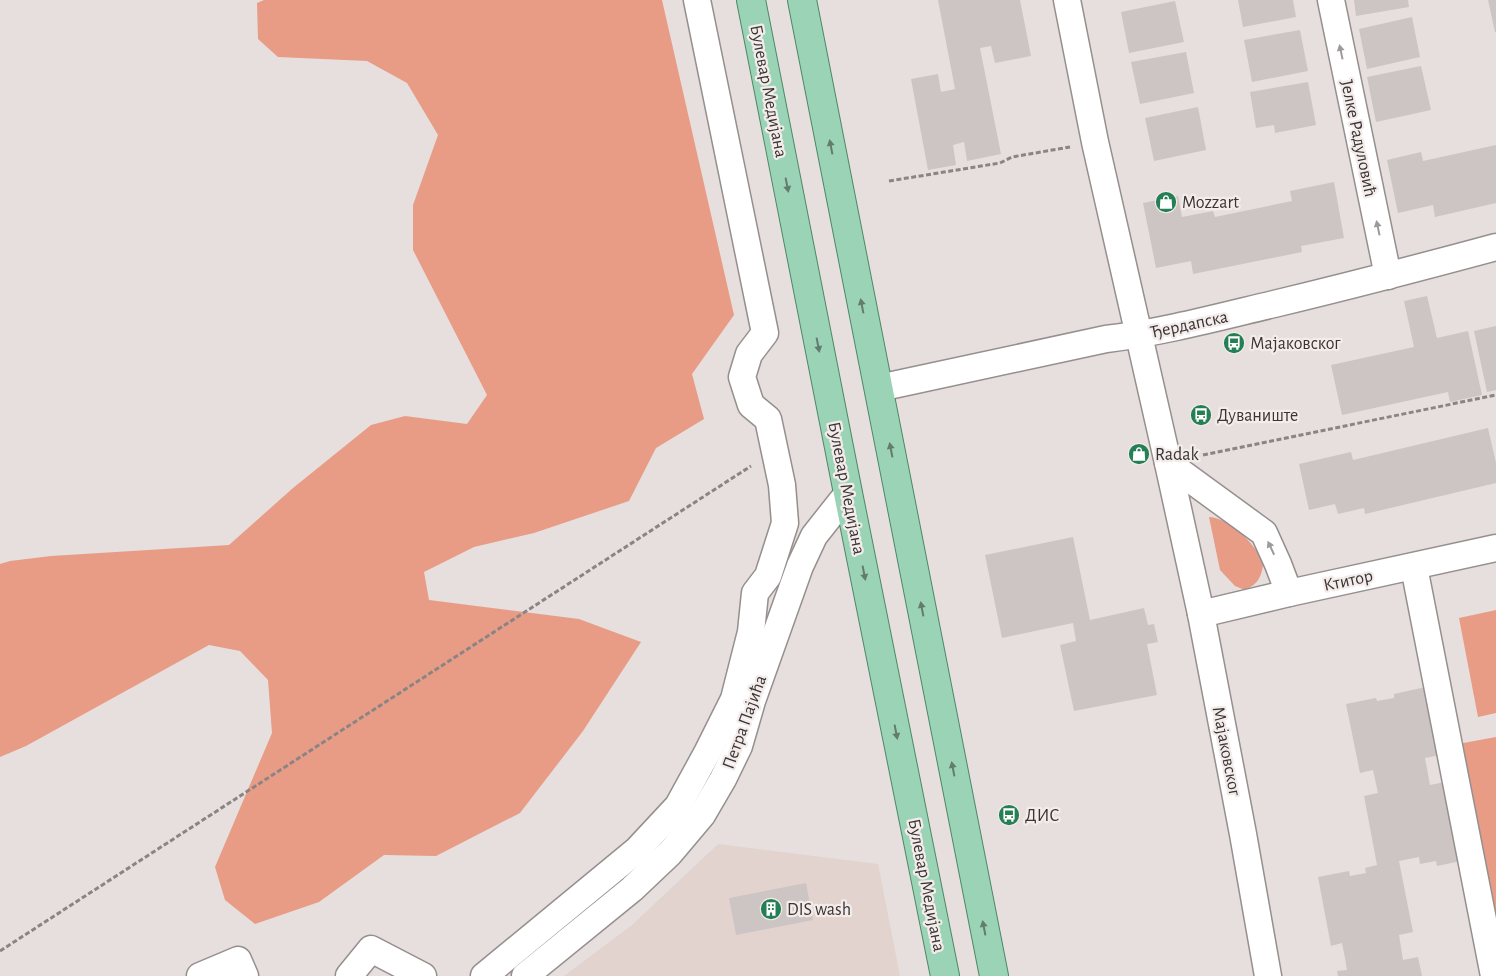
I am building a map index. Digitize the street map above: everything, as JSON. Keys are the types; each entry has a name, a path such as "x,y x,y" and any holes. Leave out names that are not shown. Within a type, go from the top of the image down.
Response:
{"main road":[{"name":"Булевар Медијана","path":"751,0 945,976"},
{"path":"802,0 994,976"}],"street":[{"path":"484,976 637,850 678,806 734,699 751,632 755,592 768,576 785,522 782,486 768,419 751,405 742,376 749,354 765,333 697,0"},
{"name":"Мајаковског","path":"1067,0 1095,142 1168,463 1200,614 1245,844 1268,976"},
{"name":"Јелке Радуловић","path":"1331,0 1388,276"},
{"name":"Ђердапска","path":"878,388 1106,338 1138,335 1188,325 1388,276 1496,247"},
{"path":"1168,463 1264,534 1289,593"},
{"name":"Петра Пајића","path":"525,976 632,889 670,852 702,815 723,779 738,746 755,692 800,566 814,536 848,493"},
{"name":"Ктитор","path":"1200,614 1496,548"},
{"path":"1414,567 1494,976"},
{"path":"349,976 371,949 423,976"},
{"path":"200,976 238,960 245,976"}],"path":[{"path":"889,181 1000,163 1012,157 1095,142"},
{"path":"1168,463 1496,395"},
{"path":"0,950 775,451"}],"shaded area":[{"path":"264,0 662,0 734,315 692,374 704,419 656,448 629,501 534,533 474,547 424,572 429,600 579,619 641,642 583,731 520,813 436,856 384,855 319,902 255,924 225,900 215,867 272,733 268,680 240,651 209,645 26,746 0,757 0,564 51,556 229,545 293,488 371,425 405,416 467,424 487,395 413,250 413,205 438,135 407,83 367,61 278,57 258,39 257,3"},
{"path":"1209,517 1226,522 1234,527 1247,539 1264,561 1262,571 1254,585 1245,590 1235,586 1220,570"},
{"path":"1496,610 1496,713 1478,717 1459,618"},
{"path":"1496,737 1496,936 1458,744"},
{"path":"718,844 878,864 900,976 564,976 632,925"}],"building":[{"path":"938,0 1020,0 1031,56 995,63 991,46 980,48 1001,154 967,161 964,142 953,145 956,165 928,170 911,79 938,74 941,92 955,89"},
{"path":"1238,0 1293,0 1296,17 1243,27"},
{"path":"1354,0 1408,0 1409,7 1356,16"},
{"path":"1488,0 1496,0 1496,32 1495,32"},
{"path":"1175,1 1184,42 1129,53 1121,12"},
{"path":"1412,17 1420,57 1367,69 1359,29"},
{"path":"1300,30 1308,71 1252,82 1244,40"},
{"path":"1186,52 1194,93 1140,104 1131,62"},
{"path":"1421,66 1431,110 1376,122 1367,77"},
{"path":"1308,82 1316,125 1275,133 1274,125 1256,128 1250,92"},
{"path":"1198,107 1206,150 1154,161 1145,118"},
{"path":"1496,145 1496,203 1435,217 1433,205 1398,213 1387,160 1421,152 1423,161"},
{"path":"1334,182 1344,238 1301,246 1302,252 1193,274 1191,261 1156,268 1143,203 1178,196 1182,217 1213,211 1215,217 1292,201 1290,191"},
{"path":"1427,296 1437,338 1468,331 1482,395 1450,402 1448,392 1342,415 1331,365 1414,347 1404,301"},
{"path":"1496,326 1496,390 1487,392 1474,331"},
{"path":"1488,428 1496,463 1496,483 1365,514 1364,508 1338,514 1335,504 1309,510 1299,464 1351,452 1353,460"},
{"path":"1073,537 1090,620 1144,608 1148,625 1154,624 1158,642 1147,644 1157,695 1074,711 1060,645 1076,641 1073,623 1002,638 985,555"},
{"path":"1426,687 1440,755 1425,758 1430,785 1445,782 1461,861 1437,866 1436,861 1420,864 1419,857 1399,861 1413,932 1399,935 1403,960 1418,957 1422,976 1338,976 1337,971 1347,970 1342,943 1331,946 1318,877 1349,871 1350,876 1366,873 1365,868 1377,865 1364,796 1378,793 1373,770 1360,773 1346,704 1376,698 1377,701 1394,698 1394,694"},
{"name":"DIS wash","path":"806,883 813,920 736,935 729,898"}],"place":[{"name":"Mozzart","path":"1166,202"},
{"name":"Мајаковског","path":"1234,343"},
{"name":"Дуваниште","path":"1201,415"},
{"name":"Radak","path":"1139,454"},
{"name":"ДИС","path":"1009,815"},
{"name":"DIS wash","path":"771,909"}]}
